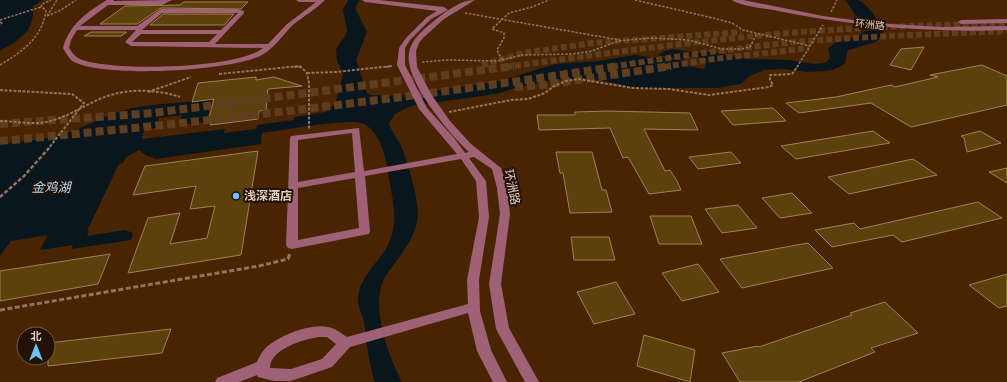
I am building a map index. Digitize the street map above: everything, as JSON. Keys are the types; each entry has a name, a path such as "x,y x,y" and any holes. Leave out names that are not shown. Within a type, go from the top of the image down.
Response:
{"street":[{"path":"169,0 162,3 109,1 75,28 71,33 66,48 69,54 77,61 95,65 140,68 207,66 236,62 257,55 322,0"},
{"path":"299,0 316,0"},
{"path":"365,0 453,11"},
{"path":"416,6 425,0"},
{"path":"401,65 402,48 408,39 429,18 460,0"},
{"name":"环洲路","path":"472,0 439,20 415,43 412,56 413,63 424,90 471,155 481,181 484,217 472,280 473,307 484,351 500,382"},
{"name":"环洲路","path":"735,0 852,20 895,24 1007,28"},
{"name":"环洲路","path":"753,0 829,17"},
{"path":"210,45 242,12 161,11 139,30 128,42 131,44 269,46"},
{"name":"环洲路","path":"895,24 1007,21"},
{"path":"75,28 223,32"},
{"name":"环洲路","path":"401,65 423,109 471,155 496,168 502,188 505,214 495,284 503,329 532,382"},
{"path":"356,130 361,174 366,231 292,245 294,138 356,130"},
{"path":"293,186 471,155"},
{"path":"350,342 328,332 317,331 276,345 265,357 261,366 263,373 274,375 291,375 327,363 350,342 473,307"},
{"path":"222,382 261,366"}],"path":[{"path":"0,22 41,7 42,4 51,0"},
{"path":"0,65 16,56 34,41 50,9 57,0"},
{"path":"47,16 61,10 76,0"},
{"path":"502,60 497,50 504,38 504,34 492,29 509,13 532,7 549,0"},
{"path":"635,0 713,18 732,23 743,30 810,46"},
{"path":"437,110 528,99 545,93 554,86 566,81 578,80 591,80 633,88 669,90 709,95 770,87 773,84 770,80 770,75 792,74 829,17 837,0"},
{"path":"41,7 46,10 45,20"},
{"path":"453,11 622,41"},
{"path":"413,63 448,60 502,60 522,55 572,54 592,51 622,41 651,38 688,40 722,49 740,49 750,47 757,33"},
{"path":"307,73 336,72 401,65"},
{"path":"214,74 300,66 307,73 309,83 309,130"},
{"path":"148,92 190,76 198,76"},
{"path":"0,90 72,94 84,103 67,128 36,164 0,197"},
{"path":"0,121 45,123 104,97 125,92 172,93 180,97"},
{"path":"0,310 259,266 288,259 292,245"}],"water":[{"path":"0,0 43,0 33,6 32,22 25,34 20,39 0,51"},
{"name":"金鸡湖","path":"348,0 360,0 356,6 356,10 367,32 356,60 367,93 372,95 399,96 500,81 555,64 598,61 635,55 655,58 656,56 684,61 682,65 704,69 707,59 697,57 698,53 703,54 704,51 747,59 790,60 813,64 825,63 830,58 828,49 832,45 856,37 864,31 861,23 845,0 858,0 866,6 879,23 882,33 876,42 849,50 847,52 845,64 833,70 807,72 784,69 764,70 750,76 741,84 717,88 636,88 589,78 561,79 519,87 495,94 411,106 395,114 389,123 406,159 412,178 418,212 412,238 387,274 382,285 379,299 382,328 386,344 402,382 375,382 369,360 364,322 358,303 358,296 363,280 388,246 394,223 393,200 385,156 375,134 364,124 357,122 331,123 262,133 261,144 156,159 147,156 139,150 126,157 123,163 119,164 87,231 89,231 87,236 125,230 133,233 131,240 71,249 73,245 40,250 48,235 11,241 0,256 0,143 50,138 78,129 115,113 143,106 211,100 207,122 179,125 182,115 159,118 155,128 144,130 142,139 225,129 224,133 256,129 257,125 294,120 294,117 325,112 335,104 343,75 337,60 336,49 346,35 347,30 343,10"},
{"path":"673,49 692,52 691,57 686,56 684,60 658,55 664,51"}],"building":[{"path":"184,2 248,2 241,9 161,8 137,24 100,24 125,6 180,5"},
{"path":"163,14 234,14 224,25 150,25"},
{"path":"91,32 127,32 121,36 84,36"},
{"path":"924,47 911,70 890,65 901,49"},
{"path":"982,65 1007,76 1007,105 911,127 871,103 799,113 786,103 836,97 891,85 895,87 938,77 930,75"},
{"path":"256,77 256,80 274,77 302,86 268,89 266,110 259,111 258,119 210,125 211,121 208,122 214,99 192,102 198,83"},
{"path":"773,108 786,121 733,125 721,111"},
{"path":"607,111 690,113 698,130 644,129 665,171 670,170 681,190 649,194 628,157 623,158 610,128 539,130 537,115 575,115 575,112"},
{"path":"873,131 890,143 796,159 781,146"},
{"path":"980,131 1001,143 967,152 964,138 961,136"},
{"path":"258,151 241,255 128,273 148,218 180,213 170,244 207,238 215,206 190,209 196,186 133,195 145,166"},
{"path":"556,152 592,152 602,190 606,190 612,212 570,213 563,173 560,173"},
{"path":"731,152 741,163 698,169 689,157"},
{"path":"913,159 937,175 849,194 828,177"},
{"path":"1007,168 1007,183 989,172"},
{"path":"792,193 812,213 780,218 762,198"},
{"path":"978,202 1002,218 902,242 893,235 832,247 815,230 854,223 860,229"},
{"path":"738,205 757,228 722,233 705,209"},
{"path":"650,216 691,216 702,244 659,244"},
{"path":"571,237 609,237 615,260 574,260"},
{"path":"808,243 833,268 742,288 720,259"},
{"path":"110,254 98,284 0,301 0,271"},
{"path":"698,264 719,292 682,301 662,273"},
{"path":"1007,274 1007,306 999,308 969,285"},
{"path":"616,282 635,314 594,324 577,292"},
{"path":"885,302 918,333 871,348 875,352 799,382 740,382 722,353 759,347 852,315 850,313"},
{"path":"171,329 162,353 56,365 56,342"},
{"path":"644,335 695,350 690,382 637,366"}],"tunnel":[{"path":"506,67 754,36 925,25 1007,23"},
{"path":"612,67 710,52 807,41 882,36 1007,31"},
{"path":"482,65 523,53 593,43 741,32"},
{"path":"664,67 714,59 809,48"},
{"path":"0,124 153,113 514,66"},
{"path":"0,141 155,126 387,99 619,66"},
{"path":"515,87 545,85 671,66"}],"place":[{"name":"浅深酒店","path":"236,196"}]}
